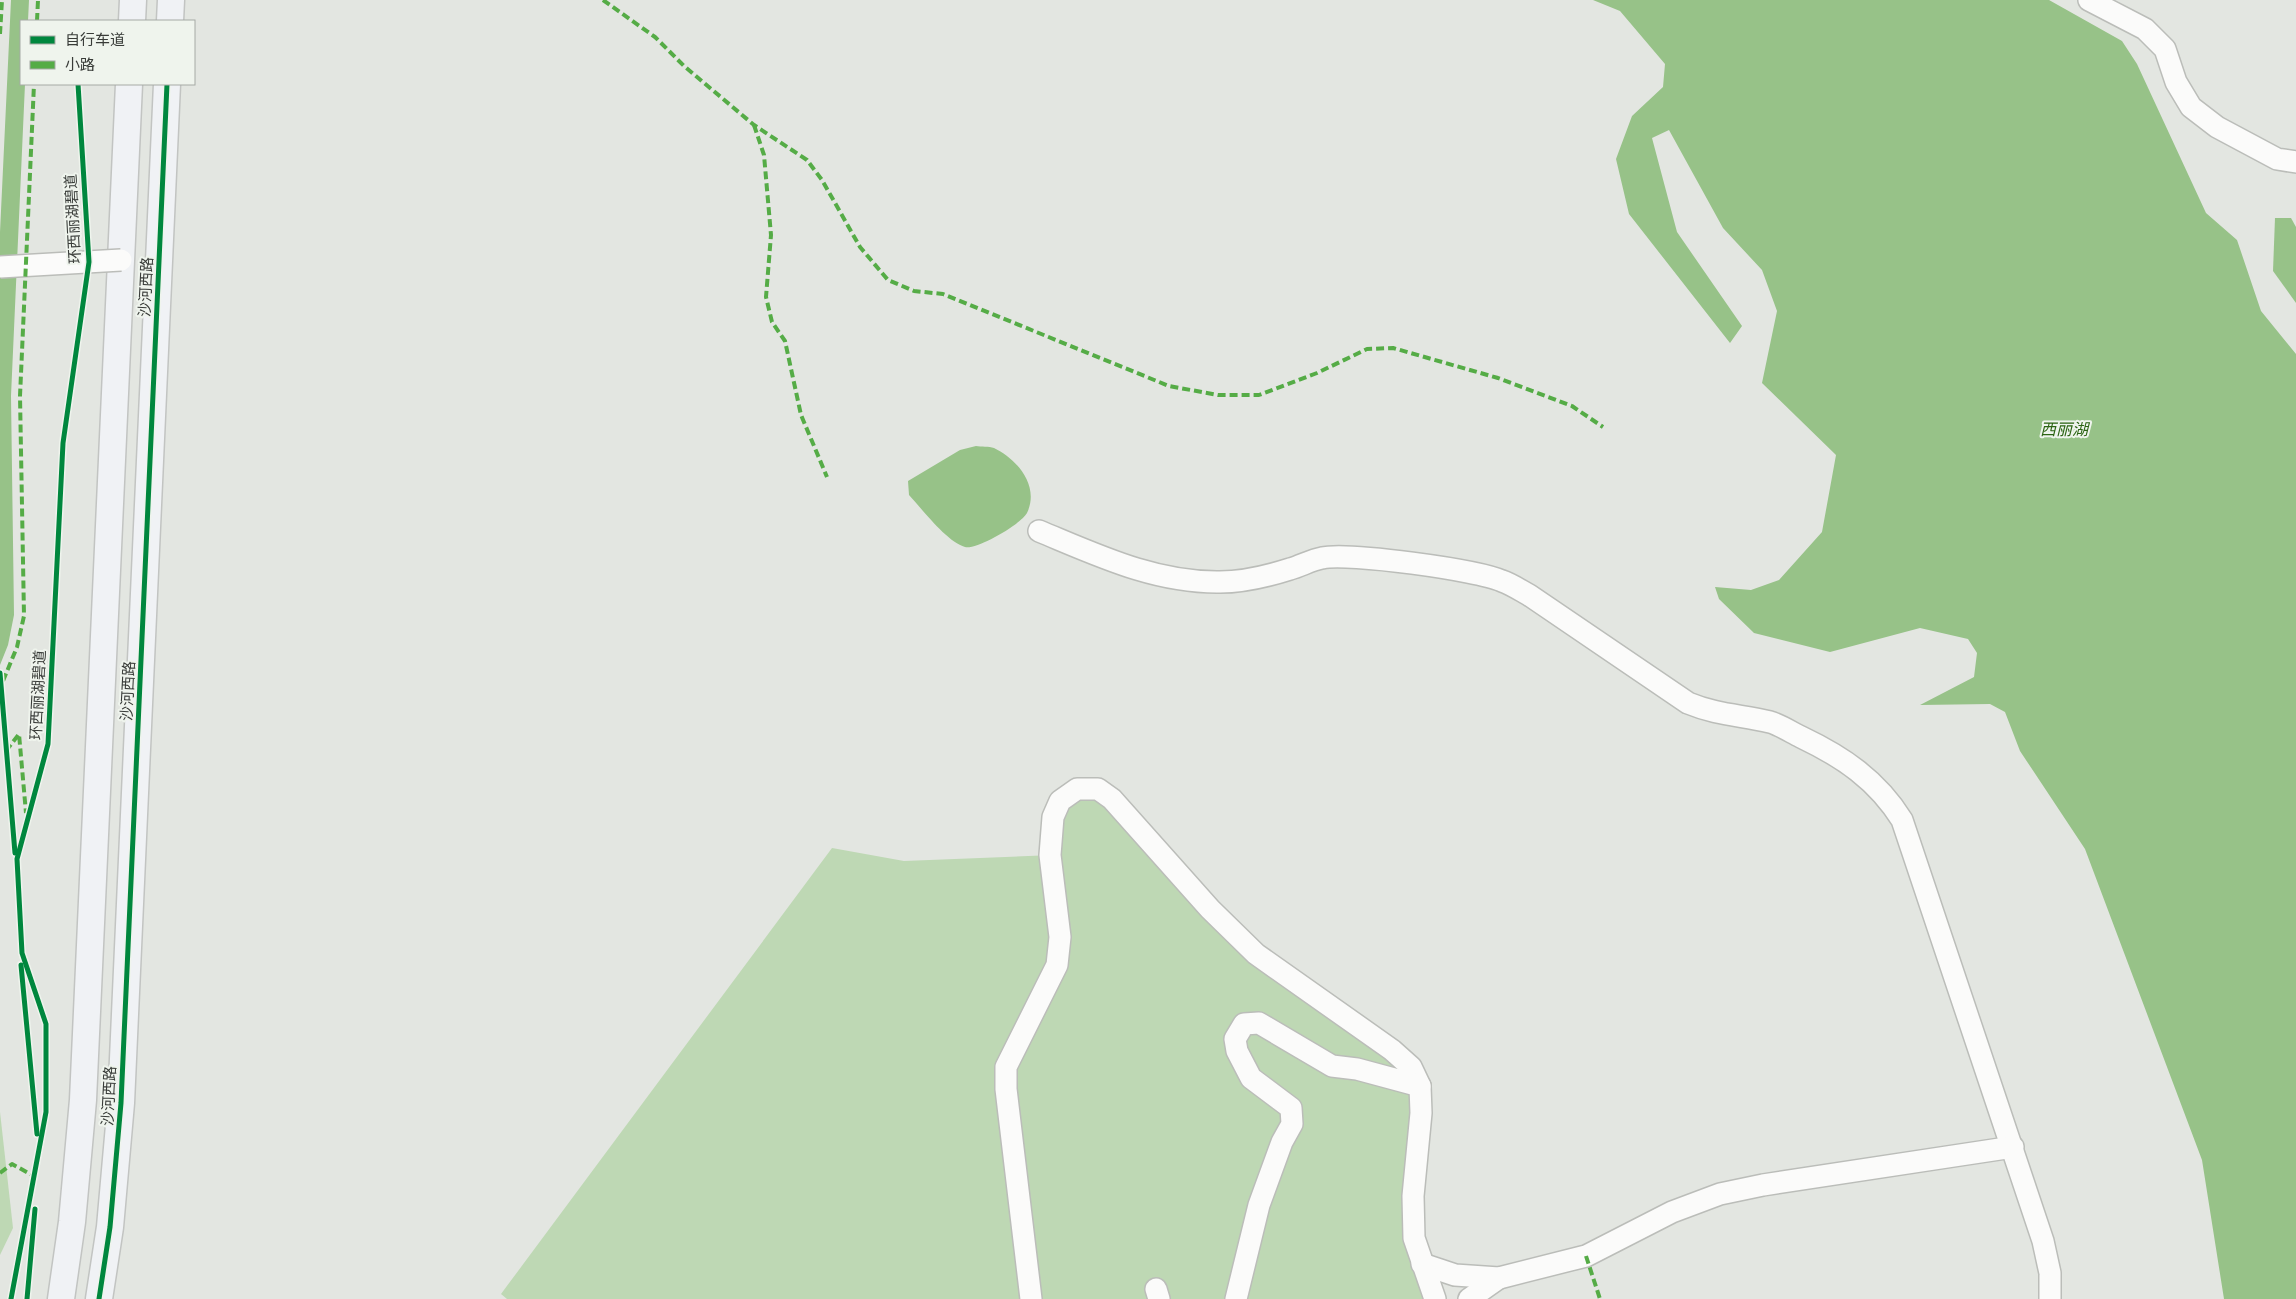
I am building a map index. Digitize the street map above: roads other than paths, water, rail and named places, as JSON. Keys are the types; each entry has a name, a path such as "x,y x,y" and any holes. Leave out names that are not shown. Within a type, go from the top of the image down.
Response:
{"main road":[{"path":"132,20 133,0"},
{"path":"170,20 171,0"},
{"name":"沙河西路","path":"61,1299 72,1222 83,1100 130,85"},
{"name":"沙河西路","path":"99,1299 110,1226 121,1102 167,85"}],"street":[{"path":"2088,0 2144,29 2165,49 2176,82 2191,107 2217,128 2277,159 2296,162"},
{"path":"0,267 122,260"},
{"path":"1039,531 1116,563 1158,577 1188,582 1221,582 1254,578 1291,569 1323,557 1346,556 1464,571 1501,580 1529,595 1688,703 1709,712 1772,722 1835,754 1870,781 1890,802 1902,820 2043,1242 2050,1273 2050,1299"},
{"path":"1031,1299 1006,1088 1006,1067 1057,965 1060,936 1050,855 1053,817 1060,801 1077,789 1098,789 1112,799 1210,909 1256,954 1392,1050 1411,1067 1420,1086 1421,1113 1412,1196 1414,1238 1435,1299"},
{"path":"1236,1299 1259,1205 1282,1142 1292,1124 1291,1108 1252,1078 1236,1051 1235,1039 1244,1024 1259,1023 1332,1066 1357,1069 1420,1086"},
{"path":"1422,1264 1455,1274 1499,1278 1586,1256 1672,1212 1720,1194 1763,1185 2012,1147"},
{"path":"1469,1299 1499,1278"}],"water":[{"path":"11,0 29,0 28,20 20,20 20,85 25,85 11,396 14,615 8,645 0,665 0,232"},
{"name":"西丽湖","path":"1593,0 2049,0 2122,41 2137,64 2206,213 2237,240 2261,311 2296,354 2296,1299 2224,1299 2202,1160 2085,849 2020,751 2005,712 1990,704 1920,705 1974,677 1977,653 1968,639 1920,628 1830,652 1754,633 1719,599 1715,587 1751,590 1779,580 1822,532 1836,455 1762,383 1777,311 1762,270 1723,228 1669,130 1652,138 1677,232 1742,326 1730,343 1629,214 1616,159 1632,116 1663,87 1665,64 1620,11"},
{"path":"2275,218 2291,218 2296,227 2296,303 2273,271"},
{"path":"976,446 994,448 1018,466 1028,483 1031,493 1030,503 1027,513 1023,518 1008,529 979,544 965,547 950,539 909,495 908,481 960,450"}]}
